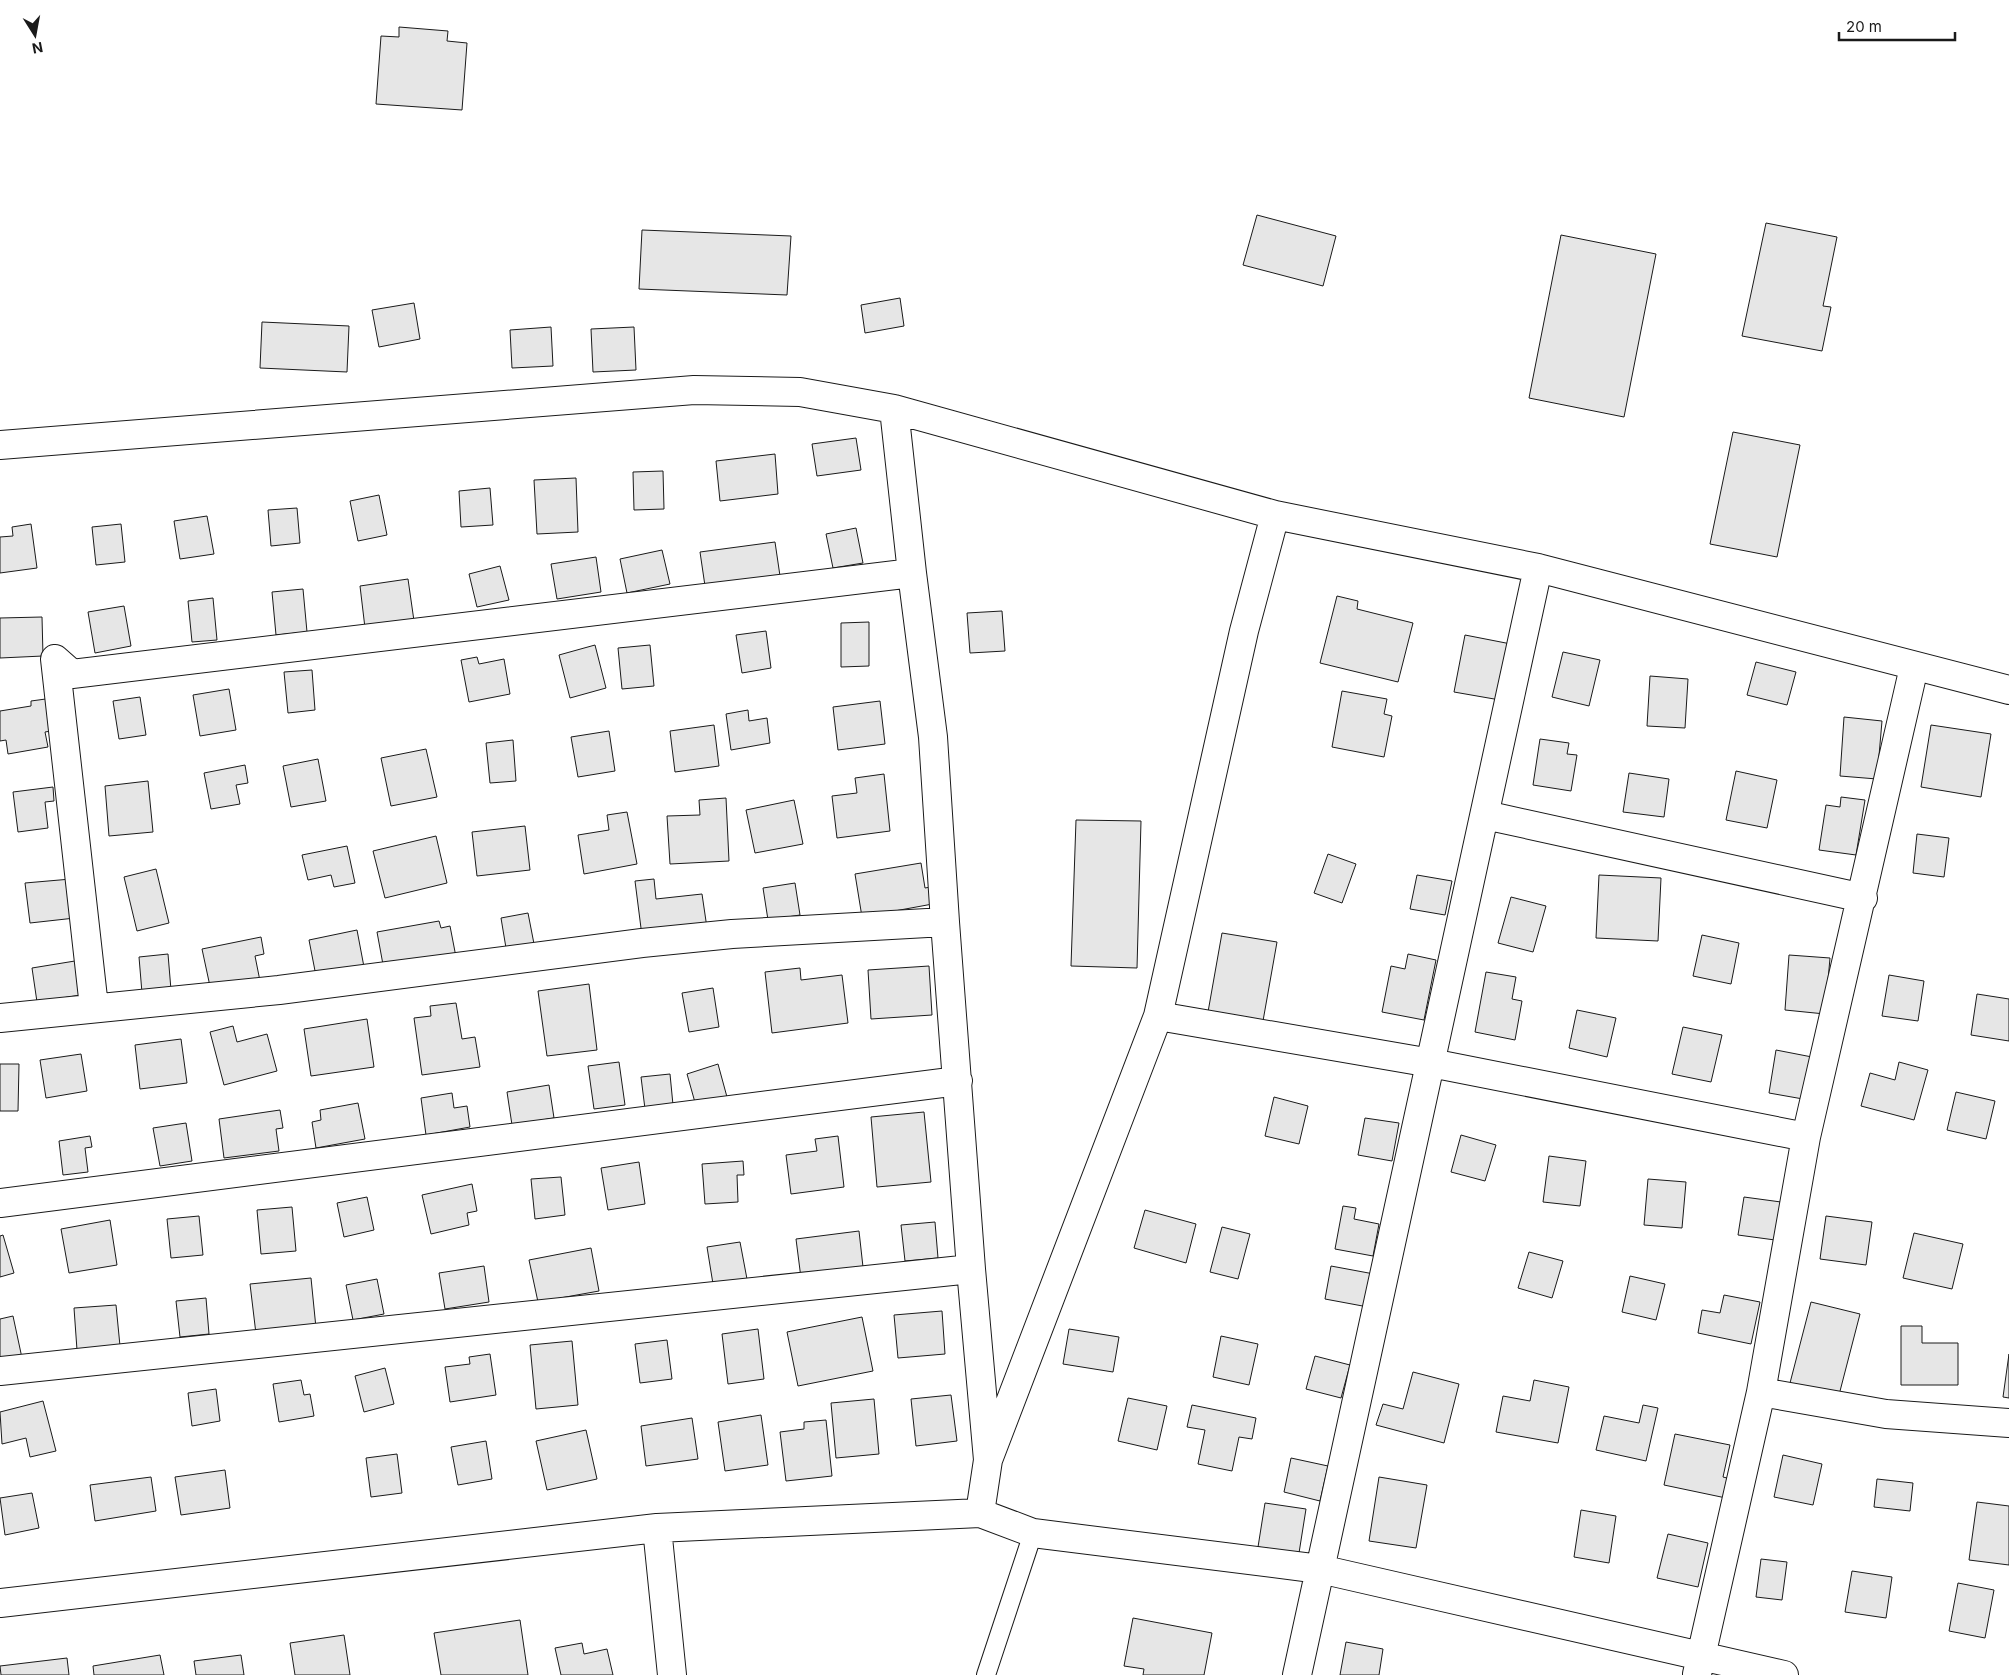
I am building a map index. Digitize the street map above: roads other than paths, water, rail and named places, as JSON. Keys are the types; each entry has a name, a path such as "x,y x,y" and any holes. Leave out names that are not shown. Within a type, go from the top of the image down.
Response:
{"street":[{"path":"0,445 694,390 800,392 894,410 1275,515 1538,568 1914,667 2009,690"},
{"path":"894,410 933,737 971,1269 988,1460"},
{"path":"980,1513 988,1460 1158,1016 1244,632 1275,515"},
{"path":"1297,1675 1538,568"},
{"path":"94,1007 55,659 72,674 912,573"},
{"path":"1699,1666 1761,1392 1806,1137 1863,898 1914,667"},
{"path":"1485,815 1863,898"},
{"path":"0,1018 94,1007 279,990 642,943 732,934 945,922"},
{"path":"1158,1016 1431,1063 1806,1137"},
{"path":"0,1203 958,1081"},
{"path":"0,1371 971,1269"},
{"path":"1761,1392 1886,1414 2009,1424"},
{"path":"0,1603 657,1528 980,1513 1033,1533 1320,1569 1699,1666 1784,1675"},
{"path":"657,1528 672,1675"}],"lane":[{"path":"986,1675 1033,1533"}]}
